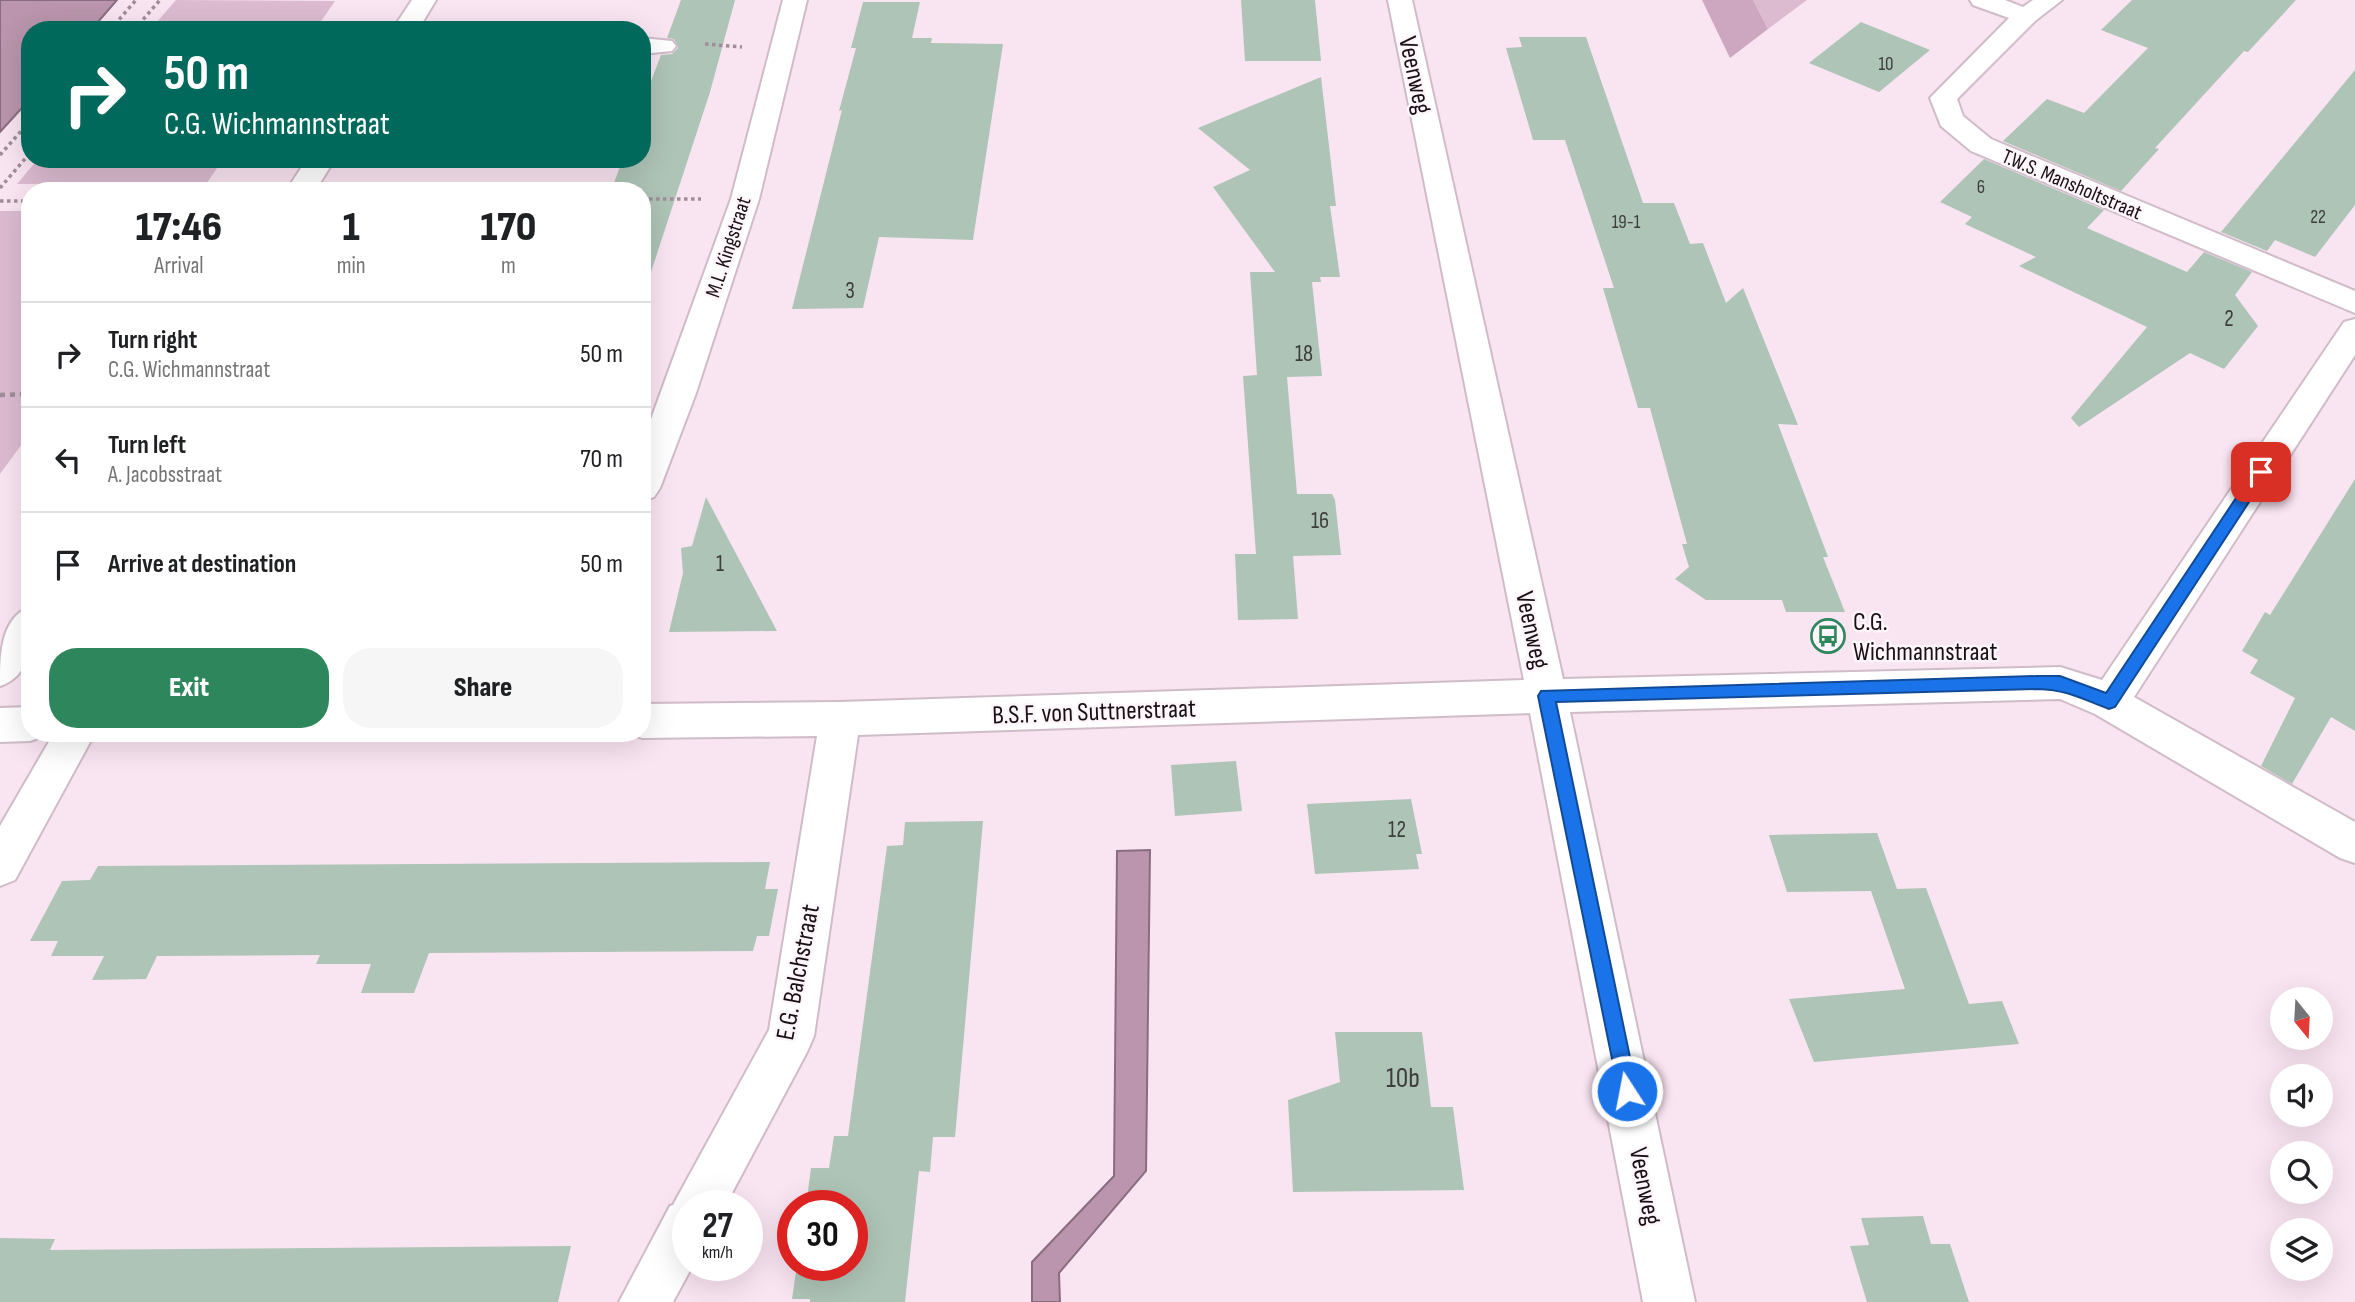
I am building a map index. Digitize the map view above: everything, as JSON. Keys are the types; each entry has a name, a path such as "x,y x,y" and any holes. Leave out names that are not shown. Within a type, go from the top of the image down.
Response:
{"street":[{"path":"411,21 424,0"},
{"name":"M.L. Kingstraat","path":"651,465 679,393 745,199 795,0"},
{"name":"Veenweg","path":"1400,0 1547,696 1670,1302"},
{"path":"1982,0 2025,16"},
{"name":"T.W.S. Mansholtstraat","path":"2050,0 2025,16 1943,98 1951,120 1981,145 2355,303"},
{"path":"2109,702 2349,351"},
{"path":"0,670 21,636"},
{"path":"1547,696 2060,683 2080,688 2109,702 2355,844"},
{"name":"B.S.F. von Suttnerstraat","path":"651,721 839,719 1547,696"},
{"name":"E.G. Balchstraat","path":"707,1190 790,1036 839,719"},
{"path":"0,724 21,724"},
{"path":"0,866 70,742"},
{"path":"645,1302 672,1253"}],"path":[{"path":"118,21 136,0"},
{"path":"142,21 160,0"},
{"path":"652,47 696,43 784,48"},
{"path":"0,155 21,131"},
{"path":"0,188 21,164"},
{"path":"651,199 745,199"},
{"path":"0,201 21,201"},
{"path":"0,395 21,394"}],"shaded area":[{"path":"0,0 117,0 99,21 21,21 21,109 0,132"},
{"path":"176,0 335,1 321,21 158,21"},
{"path":"1702,0 1753,0 1768,29 1730,58"},
{"path":"1753,0 1807,0 1768,29"},
{"path":"30,168 217,168 208,182 17,184"},
{"path":"0,211 21,211 21,445 0,474"},
{"path":"1150,850 1146,1171 1059,1273 1060,1302 1032,1302 1032,1262 1114,1176 1117,851"}],"building":[{"path":"681,0 735,0 710,92 651,272 651,182 614,182 620,168 651,168 651,81 661,55 672,54 678,48 674,39 667,38"},
{"path":"1241,0 1315,0 1321,61 1245,61"},
{"path":"2132,0 2296,0 2248,52 2244,51 2155,148 2159,149 2121,191 2003,141 2047,99 2084,113 2148,48 2101,30"},
{"path":"863,2 920,2 912,38 932,38 931,43 1003,44 973,240 879,237 863,308 792,309 842,110 839,111 856,48 851,48"},
{"path":"1861,22 1930,50 1879,92 1809,63"},
{"path":"1519,37 1586,37 1643,203 1674,203 1690,244 1703,243 1726,303 1743,288 1798,425 1778,424 1828,557 1823,557 1845,612 1786,612 1782,600 1706,600 1675,579 1689,567 1682,544 1687,544 1650,408 1638,408 1603,288 1614,288 1565,140 1533,140 1506,48 1522,47"},
{"path":"2355,70 2355,205 2315,257 2275,240 2267,251 2221,232"},
{"path":"1321,77 1336,206 1330,206 1340,277 1320,277 1321,282 1312,282 1322,376 1287,377 1297,494 1332,494 1341,555 1293,556 1298,619 1238,620 1235,554 1256,554 1243,376 1257,375 1250,272 1275,272 1213,187 1250,170 1198,128"},
{"path":"1984,159 2104,210 2087,228 2187,272 2204,252 2252,272 2235,295 2258,326 2224,369 2190,353 2079,427 2071,418 2147,327 2019,266 2036,257 1965,224 1972,217 1940,202"},
{"path":"2355,479 2355,731 2331,717 2292,784 2261,766 2295,698 2250,673 2258,660 2242,651 2265,612 2270,615"},
{"path":"706,497 777,631 669,632 683,573 681,548 692,546"},
{"path":"1236,761 1242,811 1175,816 1171,765"},
{"path":"1411,799 1422,854 1416,854 1419,869 1315,874 1307,804"},
{"path":"983,821 955,1137 933,1137 930,1172 919,1171 905,1302 810,1302 810,1299 792,1299 795,1281 868,1281 868,1190 808,1190 811,1168 829,1168 834,1136 848,1136 887,846 903,845 905,822"},
{"path":"1877,833 1897,889 1926,888 1969,1004 2002,1001 2019,1044 1814,1062 1789,999 1905,989 1871,891 1787,892 1769,835"},
{"path":"770,862 765,889 778,889 769,936 757,936 753,951 429,953 414,993 361,993 371,964 316,964 320,955 157,956 146,979 92,980 104,956 51,956 58,941 30,941 62,881 90,880 98,866"},
{"path":"1335,1032 1422,1032 1431,1107 1453,1107 1464,1190 1293,1192 1288,1100 1340,1082"},
{"path":"1923,1216 1931,1244 1950,1244 1969,1302 1867,1302 1850,1246 1869,1245 1861,1218"},
{"path":"0,1238 55,1239 50,1250 571,1246 558,1302 0,1302"}],"place":[{"name":"C.G. Wichmannstraat","path":"1828,636"}],"route":[{"path":"1627,1091 1547,696 2038,682 2060,683 2080,688 2109,702 2261,472"}]}
